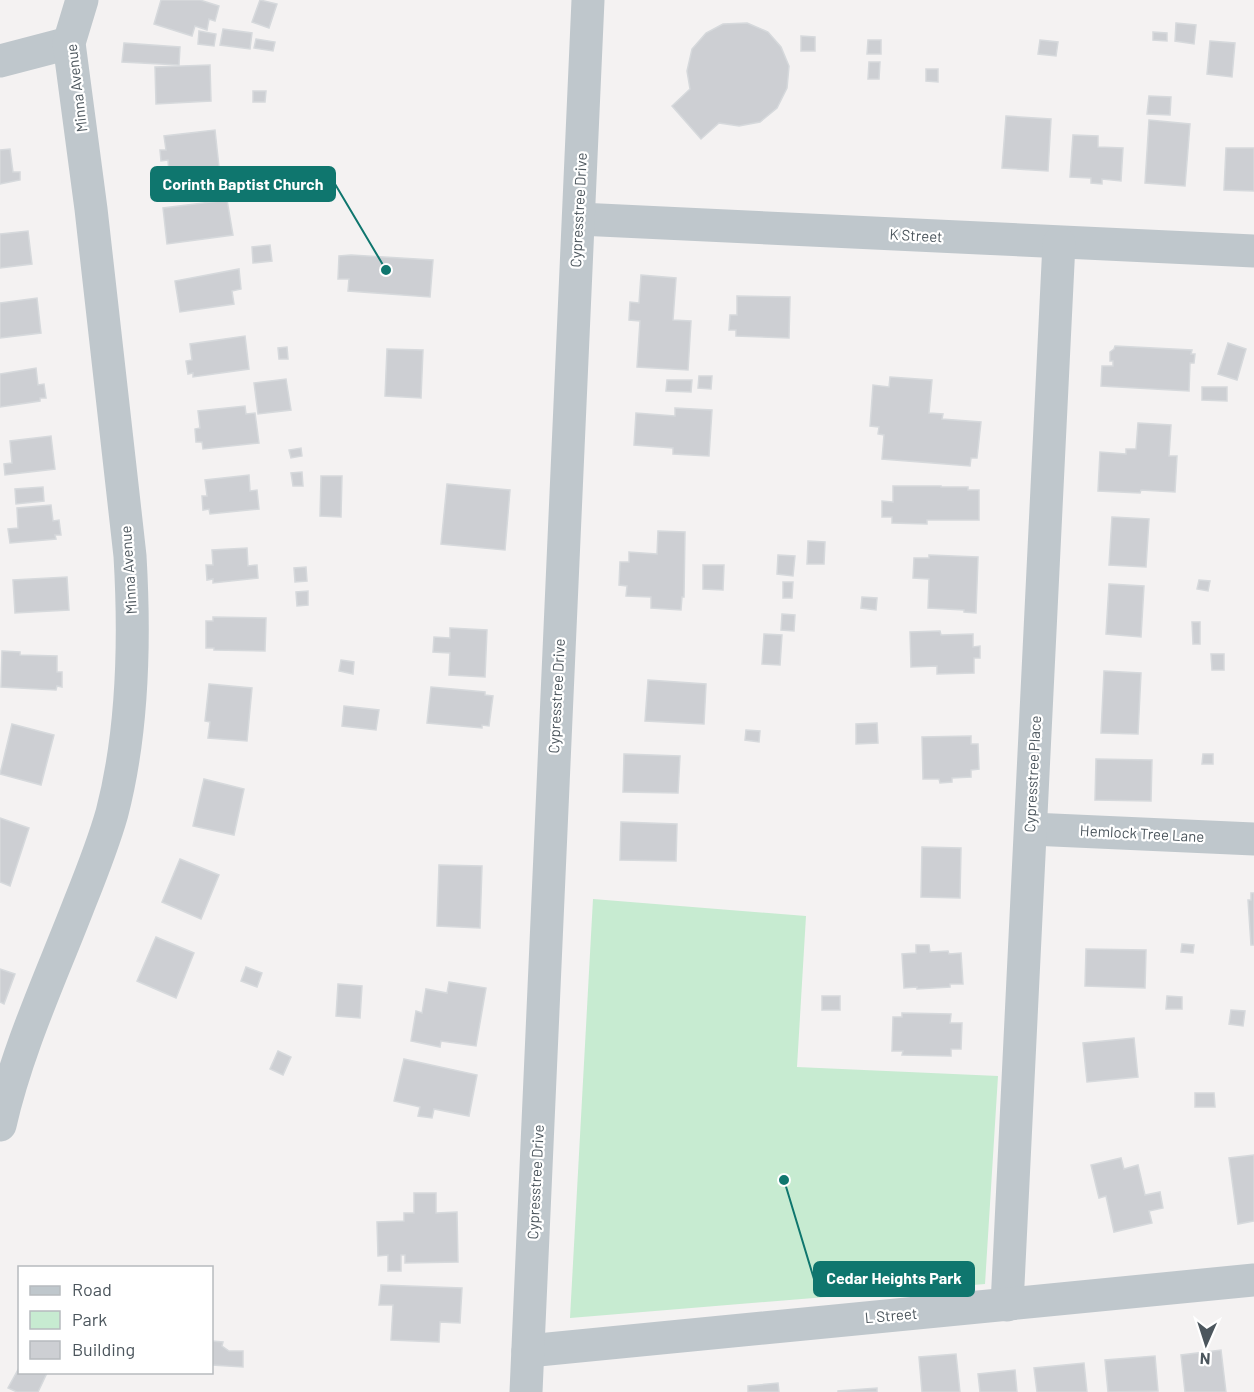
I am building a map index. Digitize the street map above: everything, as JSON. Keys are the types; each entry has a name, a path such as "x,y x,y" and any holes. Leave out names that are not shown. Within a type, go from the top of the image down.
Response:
{"street":[{"name":"Minna Avenue","path":"0,1125 22,1047 93,870 111,814 124,747 130,693 133,606 130,556 92,209 69,43 82,0"},
{"name":"Cypresstree Drive","path":"526,1392 588,0"},
{"path":"0,61 69,43"},
{"name":"K Street","path":"579,219 1254,251"},
{"name":"Cypresstree Place","path":"1007,1305 1059,243"},
{"name":"Hemlock Tree Lane","path":"1030,829 1254,839"},
{"name":"L Street","path":"528,1351 1254,1280"}],"green space":[{"path":"593,899 806,916 797,1067 998,1076 985,1284 570,1318"}],"building":[{"path":"161,0 200,0 219,6 215,21 209,19 207,30 195,26 192,36 154,24"},
{"path":"260,0 277,4 269,28 252,22"},
{"path":"747,23 768,32 781,47 789,66 787,88 777,108 760,122 739,126 719,123 701,139 672,106 690,89 687,71 692,49 706,33 723,24"},
{"path":"1176,23 1196,25 1194,44 1175,41"},
{"path":"223,29 252,33 250,49 220,45"},
{"path":"199,31 216,34 214,46 198,44"},
{"path":"1153,32 1167,33 1167,41 1153,40"},
{"path":"801,36 815,37 815,51 801,51"},
{"path":"256,39 275,42 273,51 254,48"},
{"path":"868,40 881,40 881,54 867,54"},
{"path":"1040,40 1058,42 1056,56 1038,54"},
{"path":"1210,41 1235,43 1232,77 1207,74"},
{"path":"124,43 180,47 179,65 122,62"},
{"path":"869,62 880,62 879,79 868,79"},
{"path":"210,65 211,101 156,104 155,67"},
{"path":"926,69 938,69 938,82 926,81"},
{"path":"253,91 266,91 265,102 253,102"},
{"path":"1149,96 1171,97 1170,115 1147,114"},
{"path":"1006,116 1051,119 1048,171 1002,168"},
{"path":"1149,120 1190,124 1185,186 1145,183"},
{"path":"215,130 219,167 169,173 168,160 161,161 160,150 166,150 164,136"},
{"path":"1073,135 1098,136 1098,147 1123,148 1121,181 1102,179 1102,184 1091,183 1091,178 1070,177"},
{"path":"1226,148 1254,148 1254,191 1224,190"},
{"path":"10,149 13,172 20,172 20,180 0,184 0,150"},
{"path":"227,200 233,235 167,244 163,208"},
{"path":"28,231 32,264 0,268 0,234"},
{"path":"270,245 272,261 253,263 252,247"},
{"path":"339,256 433,260 430,297 348,291 349,279 338,279"},
{"path":"239,269 241,289 232,291 234,304 180,312 175,281"},
{"path":"641,275 676,278 673,320 691,321 688,370 637,367 640,321 629,320 630,302 639,303"},
{"path":"737,296 790,297 789,338 736,336 736,330 729,330 730,315 737,315"},
{"path":"37,298 41,333 0,338 0,303"},
{"path":"245,336 249,369 193,377 193,373 188,374 186,361 192,360 190,344"},
{"path":"1228,343 1246,349 1237,380 1218,374"},
{"path":"1115,346 1192,350 1191,354 1195,354 1194,363 1190,363 1189,391 1101,386 1102,366 1113,366 1113,361 1110,361 1110,352"},
{"path":"287,347 288,359 279,359 278,348"},
{"path":"387,349 423,350 421,398 385,396"},
{"path":"36,368 38,385 44,384 46,398 0,407 0,374"},
{"path":"699,376 712,376 711,389 698,388"},
{"path":"890,377 932,380 929,413 943,414 942,419 981,422 977,458 971,458 970,466 882,459 884,435 878,434 879,427 870,426 873,385 889,387"},
{"path":"286,379 291,410 258,414 254,383"},
{"path":"667,380 692,380 691,392 666,391"},
{"path":"1202,387 1227,387 1227,401 1202,400"},
{"path":"245,406 246,414 255,413 259,443 203,449 202,442 196,442 195,429 200,428 198,411"},
{"path":"675,408 712,410 709,456 673,454 673,448 634,445 636,413 675,416"},
{"path":"1138,423 1171,425 1169,456 1177,456 1175,492 1098,491 1100,452 1126,454 1126,449 1136,449"},
{"path":"51,436 55,469 5,475 4,464 12,463 10,441"},
{"path":"301,448 302,456 291,458 289,450"},
{"path":"302,472 303,486 293,486 291,473"},
{"path":"249,475 250,491 257,490 259,509 210,514 209,509 203,510 202,496 207,496 205,480"},
{"path":"321,476 342,476 341,517 320,516"},
{"path":"447,484 510,490 505,550 441,544"},
{"path":"893,486 968,487 968,490 979,490 979,520 927,520 927,524 892,523 892,517 882,517 882,501 893,502"},
{"path":"43,487 44,501 16,504 15,489"},
{"path":"51,505 53,521 59,520 61,535 55,535 56,539 10,543 8,529 18,528 17,508"},
{"path":"1112,517 1149,519 1146,567 1109,565"},
{"path":"658,531 685,532 684,597 682,597 681,610 651,608 651,597 626,596 627,586 619,585 620,562 629,562 629,552 657,554"},
{"path":"808,541 825,542 824,564 807,564"},
{"path":"247,548 248,566 257,565 258,578 213,583 213,579 207,580 206,565 213,565 212,550"},
{"path":"778,555 795,556 793,576 777,574"},
{"path":"929,555 978,557 976,613 928,608 929,579 913,578 914,558 929,558"},
{"path":"703,565 724,565 723,590 703,589"},
{"path":"306,567 307,581 295,582 294,568"},
{"path":"67,577 69,610 15,613 13,580"},
{"path":"1199,580 1210,581 1208,591 1197,589"},
{"path":"783,582 793,582 792,598 783,598"},
{"path":"1109,584 1144,586 1141,637 1106,634"},
{"path":"308,591 308,605 297,606 296,592"},
{"path":"862,597 877,598 876,610 861,608"},
{"path":"782,614 795,615 794,631 781,630"},
{"path":"213,617 266,618 265,651 206,648 206,621 213,621"},
{"path":"1192,622 1200,622 1200,644 1193,644"},
{"path":"450,628 487,630 485,677 449,675 450,653 433,652 434,637 450,638"},
{"path":"940,631 941,635 973,634 973,647 980,646 980,658 974,658 974,673 937,674 937,666 911,667 910,632"},
{"path":"764,634 782,635 780,665 762,664"},
{"path":"2,651 20,652 20,655 57,656 57,672 62,672 62,687 57,686 56,690 1,687"},
{"path":"1211,654 1224,654 1224,670 1212,670"},
{"path":"341,660 354,662 353,674 339,671"},
{"path":"1104,671 1141,673 1138,734 1101,733"},
{"path":"648,680 706,684 704,724 645,721"},
{"path":"209,684 252,688 247,741 208,738 210,722 205,721"},
{"path":"431,687 485,692 485,695 493,696 489,726 482,725 482,728 427,723"},
{"path":"344,706 379,710 376,730 342,726"},
{"path":"877,723 878,743 856,744 856,724"},
{"path":"12,724 54,735 41,785 0,774"},
{"path":"746,730 760,731 759,742 745,740"},
{"path":"971,736 971,744 978,744 979,769 971,770 971,777 952,778 952,782 940,783 939,779 923,779 922,737"},
{"path":"624,754 680,756 678,793 623,792"},
{"path":"1203,754 1213,754 1213,764 1202,764"},
{"path":"1096,759 1152,760 1151,801 1095,800"},
{"path":"204,779 244,789 234,835 193,826"},
{"path":"0,818 29,828 10,886 0,882"},
{"path":"621,822 677,824 676,861 620,860"},
{"path":"922,847 961,848 960,898 921,897"},
{"path":"180,859 219,875 201,919 162,902"},
{"path":"439,865 482,866 480,928 437,926"},
{"path":"1251,893 1254,893 1254,945 1251,945 1248,900 1251,900"},
{"path":"156,937 194,953 176,998 137,981"},
{"path":"1182,944 1194,945 1193,953 1181,952"},
{"path":"916,945 929,945 930,952 961,953 963,984 950,984 950,987 904,988 902,954 916,953"},
{"path":"1086,949 1146,950 1145,988 1085,986"},
{"path":"246,967 262,973 257,987 241,981"},
{"path":"0,969 15,974 4,1004 0,1002"},
{"path":"449,982 486,988 476,1046 441,1041 440,1047 411,1041 416,1011 422,1013 426,989 447,993"},
{"path":"338,984 362,986 360,1018 336,1016"},
{"path":"822,996 840,996 840,1010 822,1010"},
{"path":"1167,996 1182,997 1182,1009 1166,1009"},
{"path":"1231,1010 1245,1011 1243,1026 1229,1024"},
{"path":"902,1013 951,1014 950,1023 962,1023 961,1049 951,1049 951,1056 902,1055 903,1051 892,1051 893,1017 902,1017"},
{"path":"1134,1038 1138,1077 1087,1082 1083,1043"},
{"path":"278,1051 291,1057 283,1075 270,1069"},
{"path":"404,1059 477,1075 469,1116 434,1109 432,1118 418,1116 420,1107 394,1101"},
{"path":"1195,1093 1214,1093 1215,1107 1195,1107"},
{"path":"1254,1155 1254,1221 1238,1224 1229,1158"},
{"path":"1121,1158 1124,1169 1138,1165 1145,1195 1160,1192 1163,1208 1149,1211 1152,1223 1114,1232 1106,1196 1099,1198 1091,1165"},
{"path":"414,1193 436,1193 436,1213 457,1212 458,1262 405,1263 405,1255 401,1255 401,1271 388,1271 388,1255 378,1256 377,1222 404,1221 404,1213 414,1213"},
{"path":"381,1285 462,1288 460,1323 440,1322 439,1342 391,1340 393,1305 379,1305"},
{"path":"213,1341 223,1342 222,1346 229,1351 243,1351 243,1367 213,1365"},
{"path":"1221,1350 1226,1392 1185,1392 1181,1355"},
{"path":"956,1354 960,1392 922,1392 919,1357"},
{"path":"1155,1356 1158,1391 1108,1392 1105,1360"},
{"path":"1084,1363 1087,1392 1037,1392 1034,1368"},
{"path":"18,1370 18,1374 47,1374 38,1392 17,1392 8,1388"},
{"path":"1015,1370 1017,1392 980,1392 978,1374"},
{"path":"778,1383 779,1392 748,1392 748,1386"},
{"path":"877,1388 877,1392 838,1392 838,1391"}],"place":[{"name":"Corinth Baptist Church","path":"386,270"},
{"name":"Cedar Heights Park","path":"784,1180"}]}
